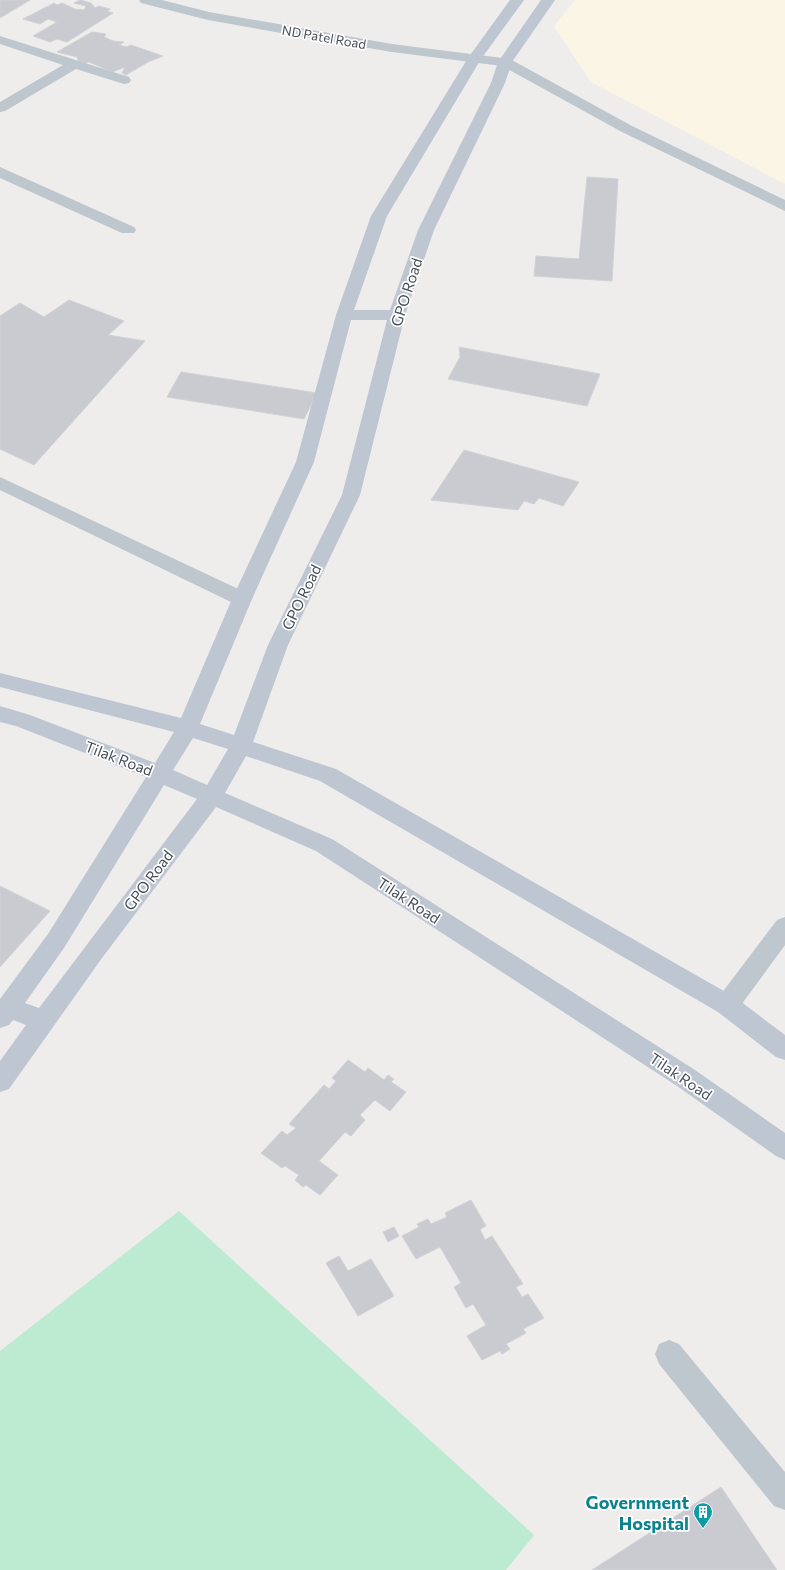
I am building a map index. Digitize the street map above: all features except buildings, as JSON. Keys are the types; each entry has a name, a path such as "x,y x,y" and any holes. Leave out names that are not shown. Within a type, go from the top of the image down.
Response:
{"street":[{"name":"ND Patel Road","path":"146,0 208,16 292,31 392,48 505,62"},
{"path":"44,1021 4,1012 56,941 188,728 242,598 305,462 344,315 379,216 475,58 517,0"},
{"name":"GPO Road","path":"0,1081 212,796 241,745 278,646 351,495 397,315 426,230 498,83 505,62 548,0"},
{"path":"0,40 124,80"},
{"path":"505,62 627,129 785,206"},
{"path":"0,108 74,64"},
{"path":"0,172 128,230"},
{"path":"344,315 397,315"},
{"path":"0,483 242,598"},
{"path":"0,680 188,728 328,776 727,1005 785,1049"},
{"name":"Tilak Road","path":"0,714 22,720 160,774 324,845 686,1078 785,1148"},
{"path":"727,1005 785,927"},
{"path":"669,1354 785,1494"}],"shaded area":[{"path":"575,0 785,0 785,184 591,82 554,26"}],"green space":[{"path":"179,1211 534,1535 506,1570 0,1570 0,1351"}],"place":[{"name":"Government Hospital","path":"703,1529"}]}
